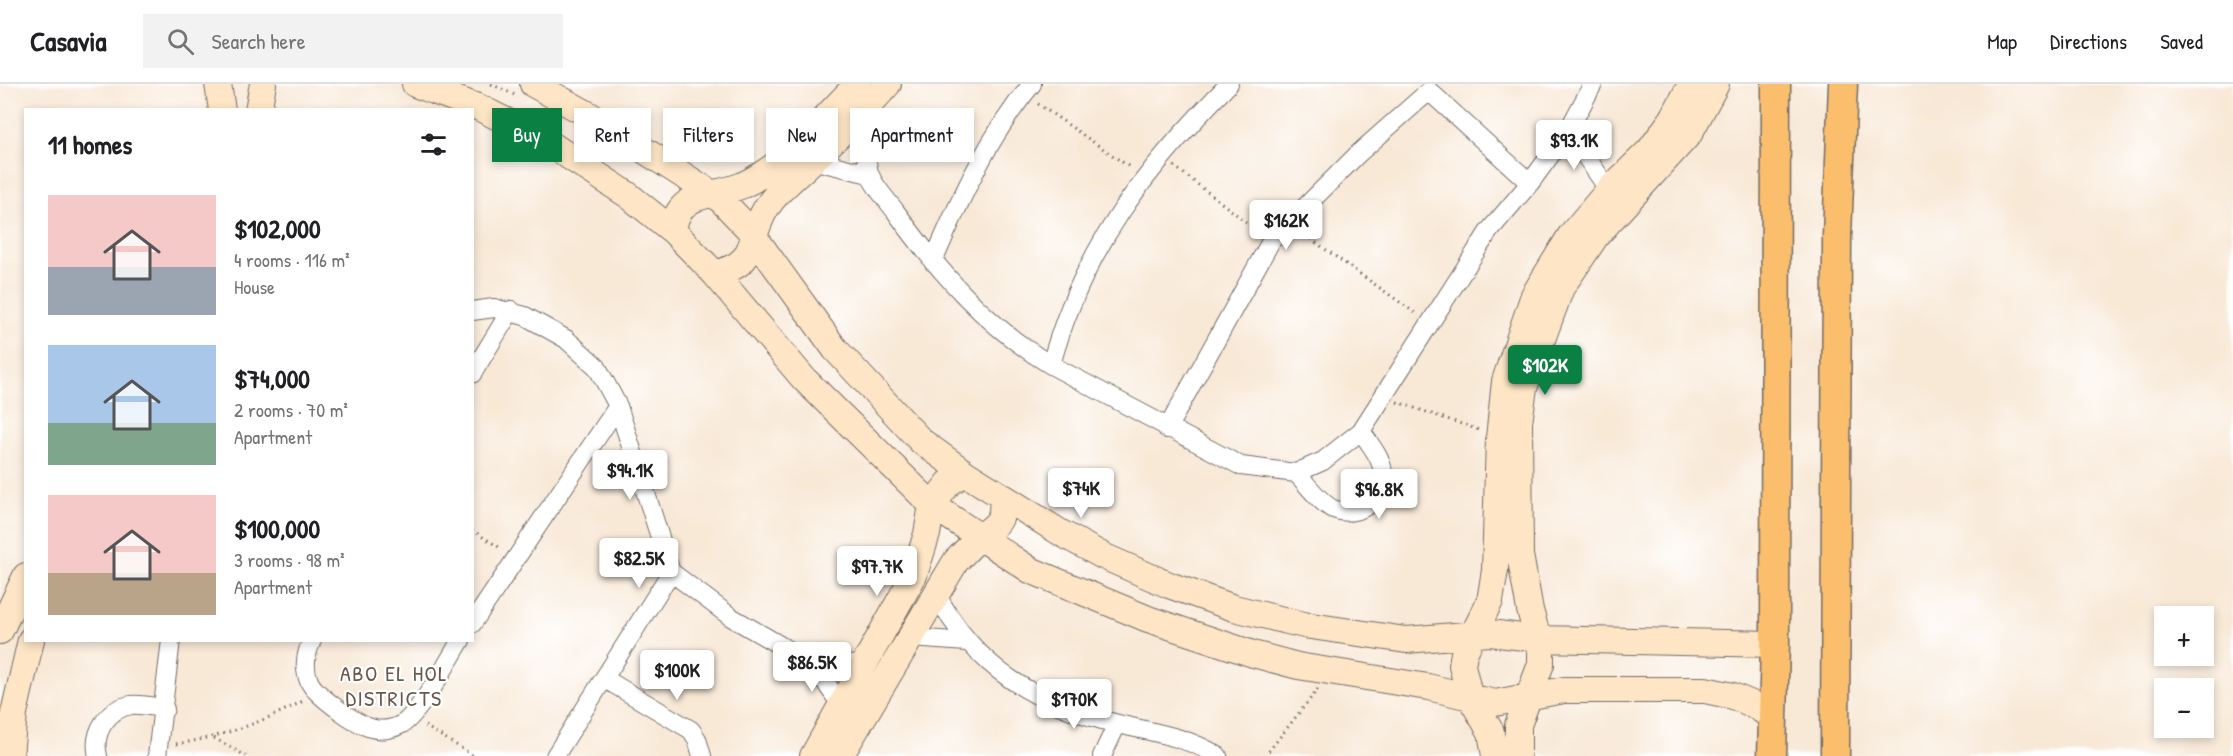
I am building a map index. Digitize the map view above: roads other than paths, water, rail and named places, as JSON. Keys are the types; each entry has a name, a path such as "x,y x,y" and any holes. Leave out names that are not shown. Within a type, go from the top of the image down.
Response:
{"main road":[{"path":"1772,756 1775,644 1776,84"},
{"path":"1835,756 1837,236 1843,84"}],"street":[{"path":"218,84 222,108"},
{"path":"258,108 263,84"},
{"path":"415,84 480,108 544,141 613,184 673,231 715,274 804,379 932,505 1030,570 1148,619 1253,654 1333,672 1469,695 1495,703 1511,702 1531,695 1564,690 1705,690 1743,700 1772,717"},
{"path":"533,84 591,117 709,193 735,214 813,322 858,376 921,441 965,473 1103,556 1169,585 1234,608 1304,625 1378,637 1425,640 1506,633 1539,639 1775,644"},
{"path":"838,110 858,84"},
{"path":"867,108 888,84"},
{"path":"1051,365 1063,321 1082,277 1105,234 1161,156 1229,84"},
{"path":"868,162 869,174 933,262 994,324 1025,349 1167,429 1241,466 1296,473 1323,461 1361,431 1381,396 1489,231 1530,183 1568,131 1593,84"},
{"path":"1495,756 1491,732 1469,695 1462,665 1473,635 1490,601 1495,570 1499,438 1505,381 1534,295 1571,235 1609,190 1650,150 1673,118 1691,84"},
{"path":"1518,756 1518,724 1541,664 1539,639 1525,587 1520,544 1519,422 1524,388 1561,288 1596,236 1689,134 1716,84"},
{"path":"933,262 960,198 992,141 1028,89"},
{"path":"1167,429 1271,241 1359,153 1429,91 1530,183"},
{"path":"1568,131 1609,190"},
{"path":"673,231 674,220 685,204 709,193 742,185 789,162"},
{"path":"715,274 744,262 753,237 774,198 798,162"},
{"path":"827,162 869,174"},
{"path":"474,312 511,310 566,339 581,350 597,367 618,406 671,572 731,617 807,660 817,670 841,705"},
{"path":"474,371 511,310"},
{"path":"474,621 618,406"},
{"path":"1296,473 1331,508 1350,512 1368,506 1377,497 1383,485 1383,472 1380,460 1361,431"},
{"path":"813,756 915,575 927,534 932,505 949,483 965,473"},
{"path":"840,756 956,561 979,538 996,526 1003,507 1002,496"},
{"path":"555,756 671,572"},
{"path":"0,631 24,580"},
{"path":"936,593 968,642 1021,688 1048,702 1117,724 1176,737 1218,756"},
{"path":"911,638 968,642"},
{"path":"10,756 14,713 31,642"},
{"path":"159,751 171,642"},
{"path":"311,642 307,650 305,666 309,681 317,694 369,728 391,728 411,717 460,642"},
{"path":"807,660 847,665 866,664"},
{"path":"605,679 691,730 698,739 702,756"},
{"path":"98,756 97,739 101,726 109,715 120,708 134,705 165,708"},
{"path":"1102,756 1117,724"}],"district":[{"name":"ABO EL HOL DISTRICTS","path":"394,686"}]}
